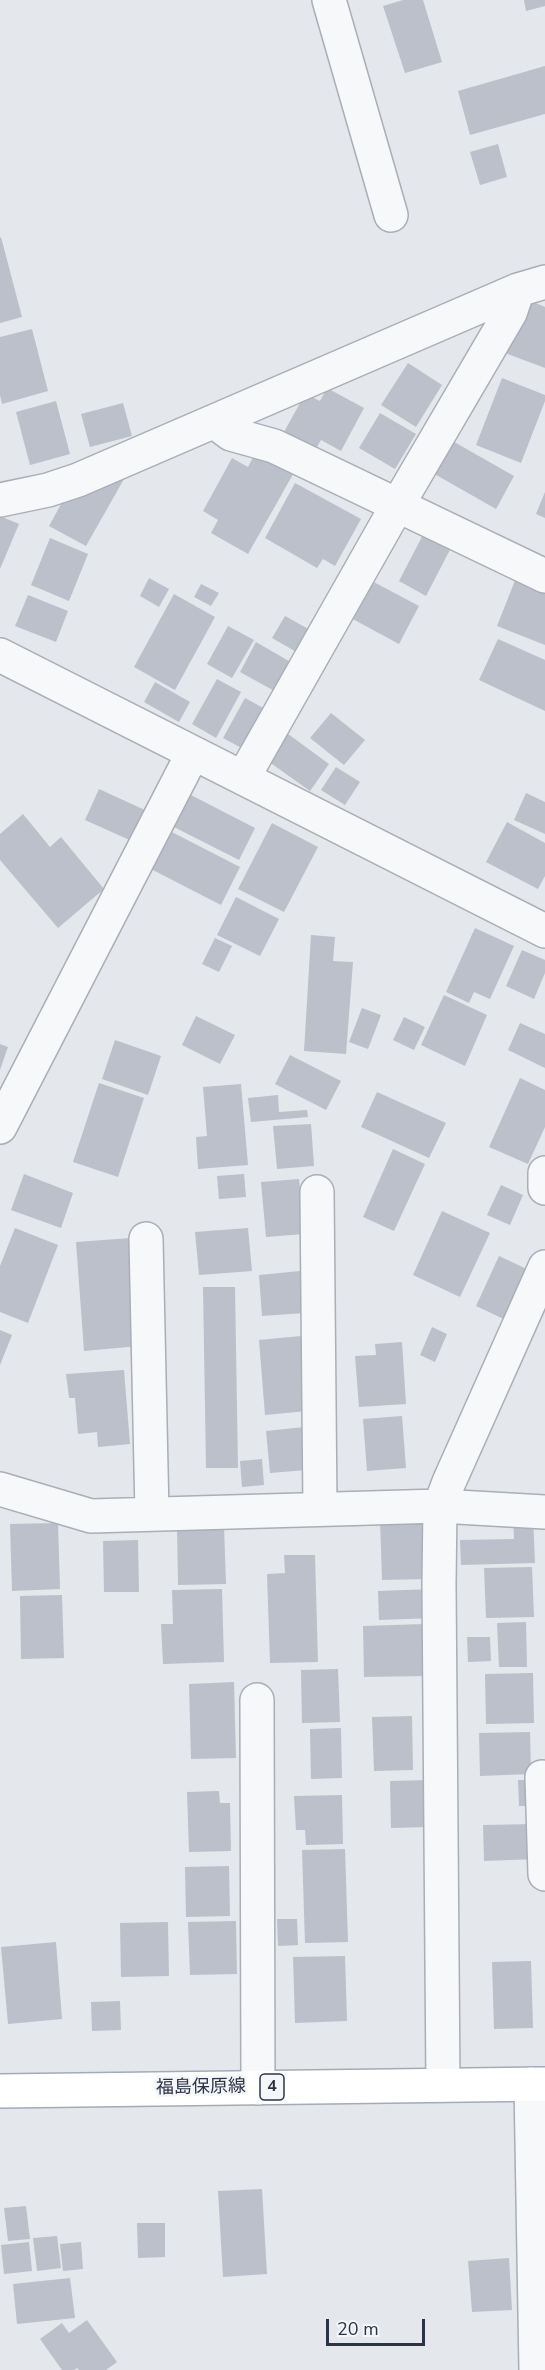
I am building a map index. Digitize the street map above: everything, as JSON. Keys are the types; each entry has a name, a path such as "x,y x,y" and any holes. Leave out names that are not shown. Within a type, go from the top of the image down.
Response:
{"main road":[{"name":"福島保原線","path":"0,2091 538,2084"}],"street":[{"path":"329,0 391,215"},
{"path":"0,501 48,490 78,480 532,286"},
{"path":"243,778 397,506 510,313 532,286"},
{"path":"215,422 231,434 274,446 545,576"},
{"path":"0,655 545,931"},
{"path":"0,1127 8,1097 193,753"},
{"path":"545,1173 545,1188"},
{"path":"317,1192 320,1509"},
{"path":"146,1239 152,1514"},
{"path":"443,2085 440,1506 545,1267"},
{"path":"0,1489 91,1516 440,1506 545,1512"},
{"path":"257,1700 258,2088"},
{"path":"542,1777 545,1874"},
{"path":"536,2370 538,2084"}],"building":[{"path":"403,0 423,0 442,62 405,73 383,6"},
{"path":"524,0 545,0 545,6 526,11"},
{"path":"545,66 545,114 470,135 458,91"},
{"path":"498,144 507,177 480,185 470,152"},
{"path":"0,238 22,317 0,323"},
{"path":"526,299 545,307 545,368 505,353"},
{"path":"32,329 48,391 2,404 0,337"},
{"path":"408,363 442,385 416,427 381,405"},
{"path":"502,378 545,395 545,401 521,463 476,445"},
{"path":"327,388 364,408 341,451 321,440 315,450 284,432 305,394 320,401"},
{"path":"56,401 70,454 30,465 16,412"},
{"path":"123,403 132,436 90,447 81,414"},
{"path":"380,413 416,434 395,469 359,448"},
{"path":"449,439 514,476 496,509 431,472"},
{"path":"258,448 296,469 248,554 211,533 218,520 203,511 232,458 248,467"},
{"path":"116,475 124,479 86,546 49,526 71,486 87,495 94,482"},
{"path":"295,483 361,519 335,566 323,559 317,568 265,538"},
{"path":"545,492 545,518 536,514"},
{"path":"0,516 19,524 0,569"},
{"path":"427,527 454,542 426,596 399,581"},
{"path":"50,538 88,554 69,601 31,585"},
{"path":"149,578 169,589 159,607 140,596"},
{"path":"516,578 545,589 545,645 497,626"},
{"path":"370,580 419,606 399,644 349,617"},
{"path":"201,584 219,593 211,606 194,597"},
{"path":"174,594 215,617 175,690 134,667"},
{"path":"28,595 68,611 56,642 15,626"},
{"path":"285,616 312,631 300,654 272,638"},
{"path":"228,626 254,640 232,678 207,664"},
{"path":"498,639 545,660 545,711 479,680"},
{"path":"256,642 294,664 278,693 240,672"},
{"path":"217,679 241,692 216,738 192,724"},
{"path":"155,682 190,702 179,722 144,702"},
{"path":"245,698 269,711 247,751 223,738"},
{"path":"331,713 365,740 344,765 310,738"},
{"path":"284,731 329,764 310,791 265,759"},
{"path":"336,767 360,782 345,805 321,790"},
{"path":"99,789 147,811 134,842 85,820"},
{"path":"187,793 255,828 239,860 170,825"},
{"path":"526,793 545,802 545,834 514,820"},
{"path":"23,814 50,847 61,837 104,889 58,928 0,860 0,834"},
{"path":"507,822 545,843 545,876 538,889 486,862"},
{"path":"272,823 318,847 284,912 238,889"},
{"path":"164,828 240,867 221,905 145,866"},
{"path":"236,897 279,919 260,956 217,935"},
{"path":"475,928 514,946 490,999 474,992 469,1003 446,992"},
{"path":"311,935 335,937 333,961 353,962 346,1054 304,1051"},
{"path":"215,938 232,946 219,972 202,964"},
{"path":"522,950 545,960 545,973 534,999 506,986"},
{"path":"444,995 487,1015 465,1066 421,1045"},
{"path":"362,1008 381,1015 368,1049 349,1042"},
{"path":"196,1016 235,1035 220,1064 182,1045"},
{"path":"404,1017 425,1027 414,1050 393,1040"},
{"path":"520,1023 545,1034 545,1068 508,1050"},
{"path":"115,1040 161,1056 148,1095 102,1079"},
{"path":"0,1044 8,1047 0,1070"},
{"path":"290,1055 341,1081 326,1110 275,1084"},
{"path":"520,1078 545,1090 545,1127 528,1164 489,1147"},
{"path":"99,1083 144,1098 118,1177 73,1162"},
{"path":"241,1084 248,1165 198,1169 196,1137 207,1136 203,1087"},
{"path":"377,1092 446,1123 429,1158 361,1127"},
{"path":"278,1095 279,1112 307,1110 308,1117 251,1122 248,1098"},
{"path":"311,1124 314,1166 277,1169 273,1126"},
{"path":"393,1149 425,1164 394,1231 363,1217"},
{"path":"24,1174 73,1193 61,1228 11,1210"},
{"path":"244,1174 246,1197 219,1199 217,1176"},
{"path":"299,1179 304,1234 266,1237 261,1182"},
{"path":"501,1185 523,1195 510,1225 487,1215"},
{"path":"442,1211 490,1233 460,1297 413,1275"},
{"path":"15,1228 58,1245 28,1323 0,1312 0,1266"},
{"path":"248,1228 252,1271 199,1275 195,1232"},
{"path":"131,1238 140,1346 84,1351 76,1242"},
{"path":"499,1256 531,1271 508,1321 476,1306"},
{"path":"300,1271 304,1313 262,1316 259,1275"},
{"path":"203,1287 235,1287 238,1468 206,1468"},
{"path":"432,1327 447,1334 435,1362 420,1355"},
{"path":"0,1330 12,1335 0,1365"},
{"path":"301,1336 307,1411 265,1415 259,1340"},
{"path":"402,1342 406,1404 359,1407 355,1356 376,1355 375,1344"},
{"path":"124,1370 130,1444 98,1447 97,1432 78,1434 75,1398 69,1398 66,1374"},
{"path":"402,1416 406,1468 367,1471 363,1419"},
{"path":"304,1427 307,1470 270,1473 266,1431"},
{"path":"262,1459 264,1485 242,1487 240,1461"},
{"path":"513,1517 533,1517 535,1563 461,1565 460,1540 514,1539"},
{"path":"424,1518 426,1579 382,1580 380,1519"},
{"path":"58,1523 60,1589 12,1591 10,1524"},
{"path":"224,1526 226,1584 178,1585 177,1528"},
{"path":"138,1540 139,1592 104,1592 103,1541"},
{"path":"284,1555 315,1555 318,1662 270,1663 267,1574 285,1573"},
{"path":"532,1567 534,1617 486,1618 484,1568"},
{"path":"222,1589 224,1662 163,1664 161,1624 173,1624 172,1590"},
{"path":"433,1589 434,1618 379,1620 378,1591"},
{"path":"62,1595 64,1658 21,1659 20,1596"},
{"path":"526,1622 527,1667 499,1667 497,1623"},
{"path":"425,1624 427,1676 364,1677 363,1626"},
{"path":"467,1637 490,1637 491,1661 468,1662"},
{"path":"338,1669 340,1722 302,1723 301,1670"},
{"path":"533,1673 534,1723 486,1724 485,1674"},
{"path":"234,1682 236,1758 191,1759 189,1684"},
{"path":"412,1716 413,1770 374,1771 372,1717"},
{"path":"341,1728 342,1778 311,1779 310,1729"},
{"path":"530,1732 531,1774 480,1776 479,1733"},
{"path":"428,1780 429,1827 391,1828 390,1781"},
{"path":"518,1780 535,1780 536,1806 519,1806"},
{"path":"219,1791 220,1803 230,1803 231,1851 189,1852 187,1792"},
{"path":"342,1795 343,1844 306,1845 305,1830 296,1830 294,1796"},
{"path":"535,1824 536,1859 484,1861 483,1825"},
{"path":"345,1849 348,1942 305,1943 302,1850"},
{"path":"229,1866 230,1916 186,1917 185,1867"},
{"path":"277,1919 297,1919 298,1945 278,1946"},
{"path":"236,1921 237,1974 190,1975 188,1922"},
{"path":"168,1922 169,1976 121,1977 120,1923"},
{"path":"56,1942 62,2019 8,2024 1,1947"},
{"path":"345,1956 347,2021 295,2023 293,1957"},
{"path":"531,1961 533,2028 494,2029 492,1962"},
{"path":"120,2001 121,2030 92,2031 91,2002"},
{"path":"262,2189 267,2274 223,2277 218,2191"},
{"path":"26,2206 30,2239 8,2241 4,2208"},
{"path":"137,2223 165,2223 165,2257 138,2258"},
{"path":"57,2236 61,2268 37,2271 33,2238"},
{"path":"29,2242 32,2271 4,2274 1,2245"},
{"path":"81,2242 83,2269 63,2271 60,2244"},
{"path":"509,2258 512,2310 472,2312 468,2261"},
{"path":"70,2278 75,2318 17,2324 13,2284"},
{"path":"87,2320 117,2362 106,2370 79,2370 77,2368 62,2370 40,2339 62,2323 69,2333"}]}
